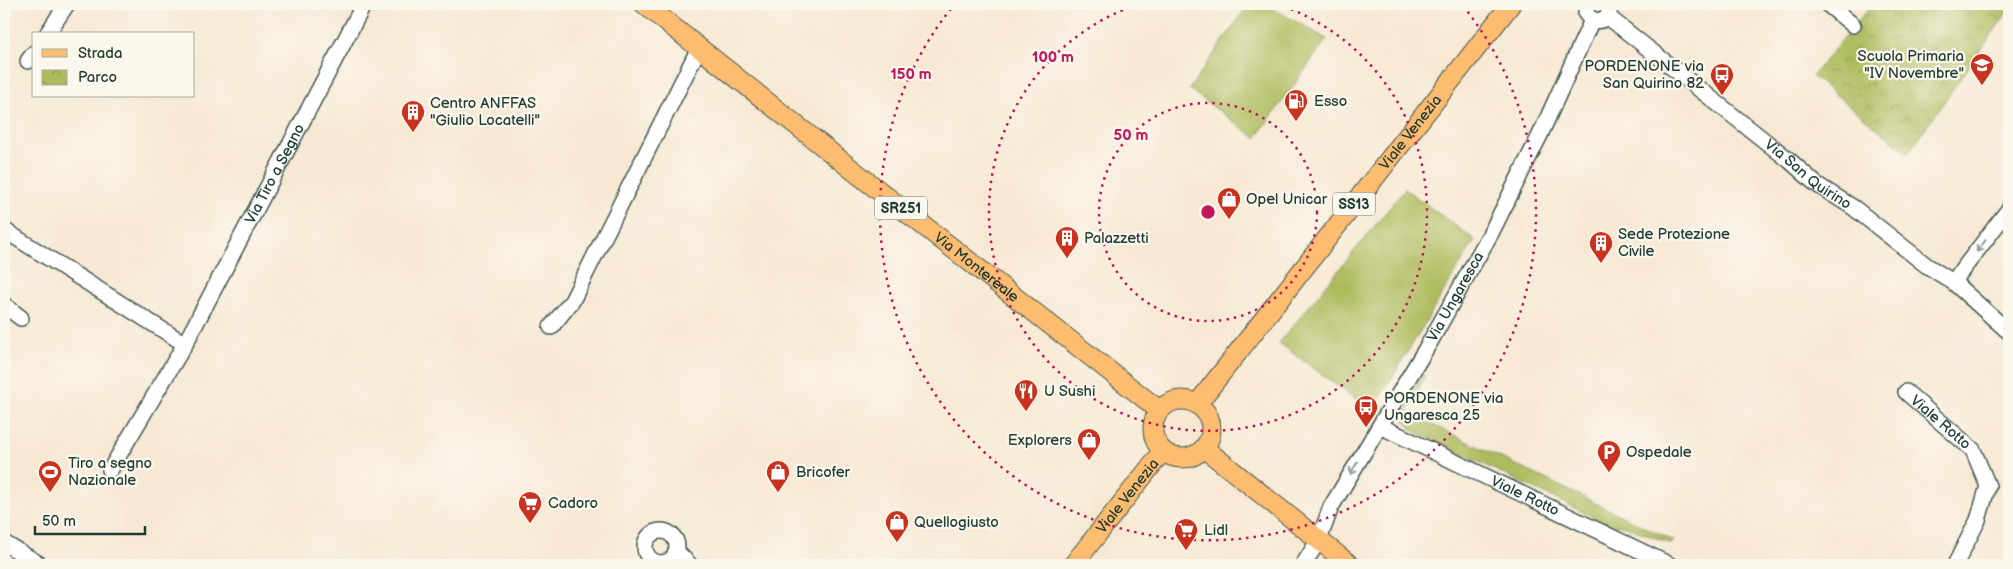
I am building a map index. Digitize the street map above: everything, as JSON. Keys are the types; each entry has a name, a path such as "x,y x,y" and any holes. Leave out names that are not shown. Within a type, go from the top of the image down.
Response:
{"main road":[{"name":"Via Montereale","path":"644,4 1159,410"},
{"name":"Viale Venezia","path":"1198,404 1511,4"},
{"path":"1159,410 1173,400 1190,400 1198,404 1209,416 1212,424 1209,441 1204,448 1350,565"},
{"name":"Viale Venezia","path":"1159,410 1155,418 1154,436 1157,445 1164,452 1180,458 1197,454 1204,448"},
{"name":"Viale Venezia","path":"1074,565 1164,452"}],"street":[{"path":"47,32 67,4"},
{"name":"Via Tiro a Segno","path":"110,470 185,344 364,4"},
{"path":"1586,4 1586,14 1603,13"},
{"path":"1827,4 1853,25"},
{"name":"Via San Quirino","path":"1603,13 1789,160 1816,184 1854,208 1926,265 1953,282 2009,332"},
{"name":"Via Ungaresca","path":"1303,565 1319,540 1330,507 1430,342 1492,231 1603,13"},
{"path":"551,328 572,301 699,48"},
{"path":"1953,282 2009,209"},
{"path":"4,230 185,344"},
{"path":"4,305 21,318"},
{"name":"Viale Rotto","path":"1906,392 1973,450 1988,486 1978,520 1955,565"},
{"name":"Viale Rotto","path":"1380,426 1670,565"},
{"path":"657,532 667,533 676,543 676,551 671,559 662,563 642,560 647,540 657,532"},
{"path":"4,543 41,565"},
{"path":"676,551 690,565"}],"green space":[{"path":"1249,4 1265,4 1327,39 1256,138 1189,89"},
{"path":"1872,4 2009,4 2009,10 1908,153 1812,76"},
{"path":"1405,189 1475,240 1372,411 1279,343"},
{"path":"1425,374 1408,413 1674,541 1671,544 1623,525 1612,526 1412,430 1404,419 1402,407"}],"place":[{"name":"Scuola Primaria \"IV Novembre\"","path":"1982,86"},
{"name":"PORDENONE via San Quirino 82","path":"1722,96"},
{"name":"Esso","path":"1296,122"},
{"name":"Centro ANFFAS \"Giulio Locatelli\"","path":"413,133"},
{"name":"Opel Unicar","path":"1229,220"},
{"name":"Palazzetti","path":"1067,259"},
{"name":"Sede Protezione Civile","path":"1601,264"},
{"name":"U Sushi","path":"1026,412"},
{"name":"PORDENONE via Ungaresca 25","path":"1366,428"},
{"name":"Explorers","path":"1089,461"},
{"name":"Ospedale","path":"1609,473"},
{"name":"Tiro a segno Nazionale","path":"50,493"},
{"name":"Bricofer","path":"778,493"},
{"name":"Cadoro","path":"530,524"},
{"name":"Quellogiusto","path":"897,543"},
{"name":"Lidl","path":"1186,551"}]}
